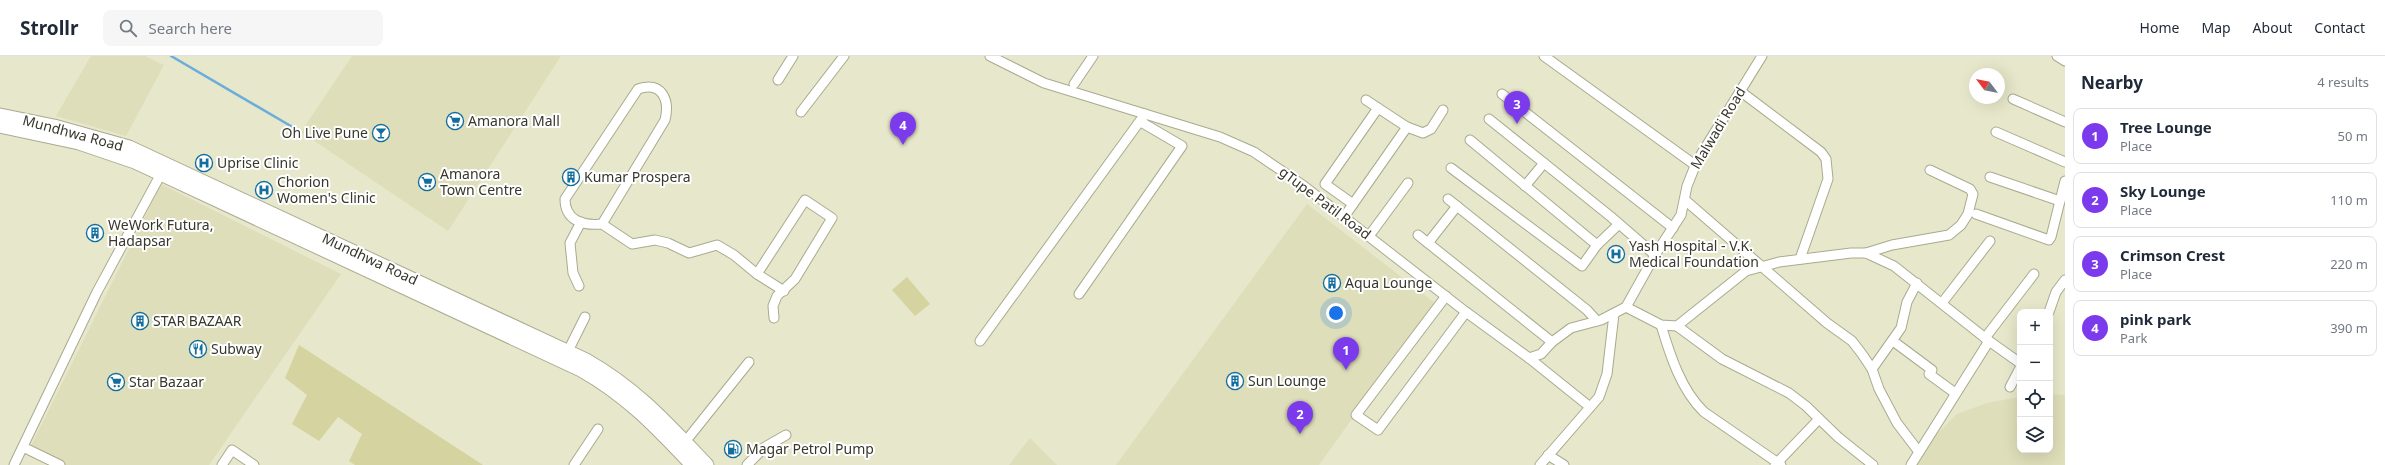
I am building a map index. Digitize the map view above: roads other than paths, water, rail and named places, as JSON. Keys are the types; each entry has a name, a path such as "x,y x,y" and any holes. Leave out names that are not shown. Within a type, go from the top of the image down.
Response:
{"highway":[{"name":"Mundhwa Road","path":"0,114 54,126 129,147 163,169 581,370 614,390 638,408 692,465"},
{"name":"Mundhwa Road","path":"0,126 52,136 163,169 568,351 603,370 631,389 658,412 706,465"}],"street":[{"path":"778,80 793,56"},
{"path":"801,112 844,56"},
{"name":"gTupe Patil Road","path":"990,56 1044,83 1143,118 1220,137 1254,152 1297,180 1446,296 1464,314 1529,358 1590,407"},
{"path":"1074,84 1093,56"},
{"path":"1544,56 1695,165"},
{"name":"Malwadi Road","path":"1626,308 1655,255 1681,215 1687,186 1695,165 1762,56"},
{"path":"2057,56 2065,61"},
{"path":"602,224 665,120 668,109 663,96 655,87 649,86 638,89 565,199 565,210 569,216 581,222 592,225 602,224 632,244 655,240 668,243 689,253 717,245 734,255 757,274 784,291"},
{"path":"1740,91 1821,152 1826,159 1828,179 1800,259"},
{"path":"1502,94 1673,228"},
{"path":"2013,99 2065,122"},
{"path":"1366,100 1407,127 1418,132 1428,132 1443,110"},
{"path":"1353,204 1325,184 1378,108"},
{"path":"980,341 1143,118 1182,146 1079,294"},
{"path":"1489,119 1544,162 1655,255"},
{"path":"1344,217 1407,127"},
{"path":"1996,132 2065,162"},
{"path":"1470,140 1598,245"},
{"path":"1526,186 1544,162"},
{"path":"1451,168 1582,266 1598,245 1619,224"},
{"path":"14,465 97,292 163,169"},
{"path":"1677,326 1746,272 1760,266 1800,259 1866,253 1892,245 1949,235 1961,225 1968,214 1973,194 1970,188 1930,170"},
{"path":"1990,176 2060,201"},
{"path":"1976,214 2049,240 2065,181"},
{"path":"1369,236 1408,184"},
{"path":"1448,199 1587,310 1597,321"},
{"path":"757,274 802,202 805,200 832,218 830,224 795,279 777,296 773,306 774,318"},
{"path":"1685,200 1827,323 1852,341 1872,369 1879,389 1897,423 1919,452"},
{"path":"1428,243 1457,206"},
{"path":"579,286 573,273 570,243 581,222"},
{"path":"1418,235 1552,342"},
{"path":"1942,303 1990,242"},
{"path":"1866,253 1894,266 1987,340 2017,361"},
{"path":"1911,465 1987,340 2034,274"},
{"path":"2050,309 2056,292 2065,280"},
{"path":"1872,369 1901,328 1908,302 1917,284"},
{"path":"1446,296 1356,415 1378,430 1464,314"},
{"path":"1529,358 1541,354 1552,342 1571,328 1597,321 1626,308 1661,325 1677,326 1722,359 1789,393 1873,465"},
{"path":"1540,465 1599,397 1607,374 1614,314"},
{"path":"568,351 585,317"},
{"path":"1661,325 1675,366 1695,404 1704,412 1778,464 1819,419"},
{"path":"1893,341 1922,361 1932,370 1930,374 1955,393"},
{"path":"685,442 748,362"},
{"path":"2010,387 2017,374"},
{"path":"574,465 598,429"},
{"path":"747,465 765,447 786,435"},
{"path":"22,447 60,465"},
{"path":"222,465 232,450 254,465"},
{"path":"1548,455 1564,465"}],"waterway":[{"path":"171,56 301,132"}],"place":[{"name":"Amanora Mall","path":"455,121"},
{"name":"Crimson Crest","path":"1517,124"},
{"name":"Oh Live Pune","path":"381,133"},
{"name":"pink park","path":"903,145"},
{"name":"Uprise Clinic","path":"204,163"},
{"name":"Kumar Prospera","path":"571,177"},
{"name":"Amanora Town Centre","path":"427,182"},
{"name":"Chorion Women's Clinic","path":"264,190"},
{"name":"WeWork Futura, Hadapsar","path":"95,233"},
{"name":"Yash Hospital - V.K. Medical Foundation","path":"1616,254"},
{"name":"Aqua Lounge","path":"1332,283"},
{"name":"STAR BAZAAR","path":"140,321"},
{"name":"Subway","path":"198,349"},
{"name":"Tree Lounge","path":"1346,370"},
{"name":"Sun Lounge","path":"1235,381"},
{"name":"Star Bazaar","path":"116,382"},
{"name":"Sky Lounge","path":"1300,434"},
{"name":"Magar Petrol Pump","path":"733,449"}]}
